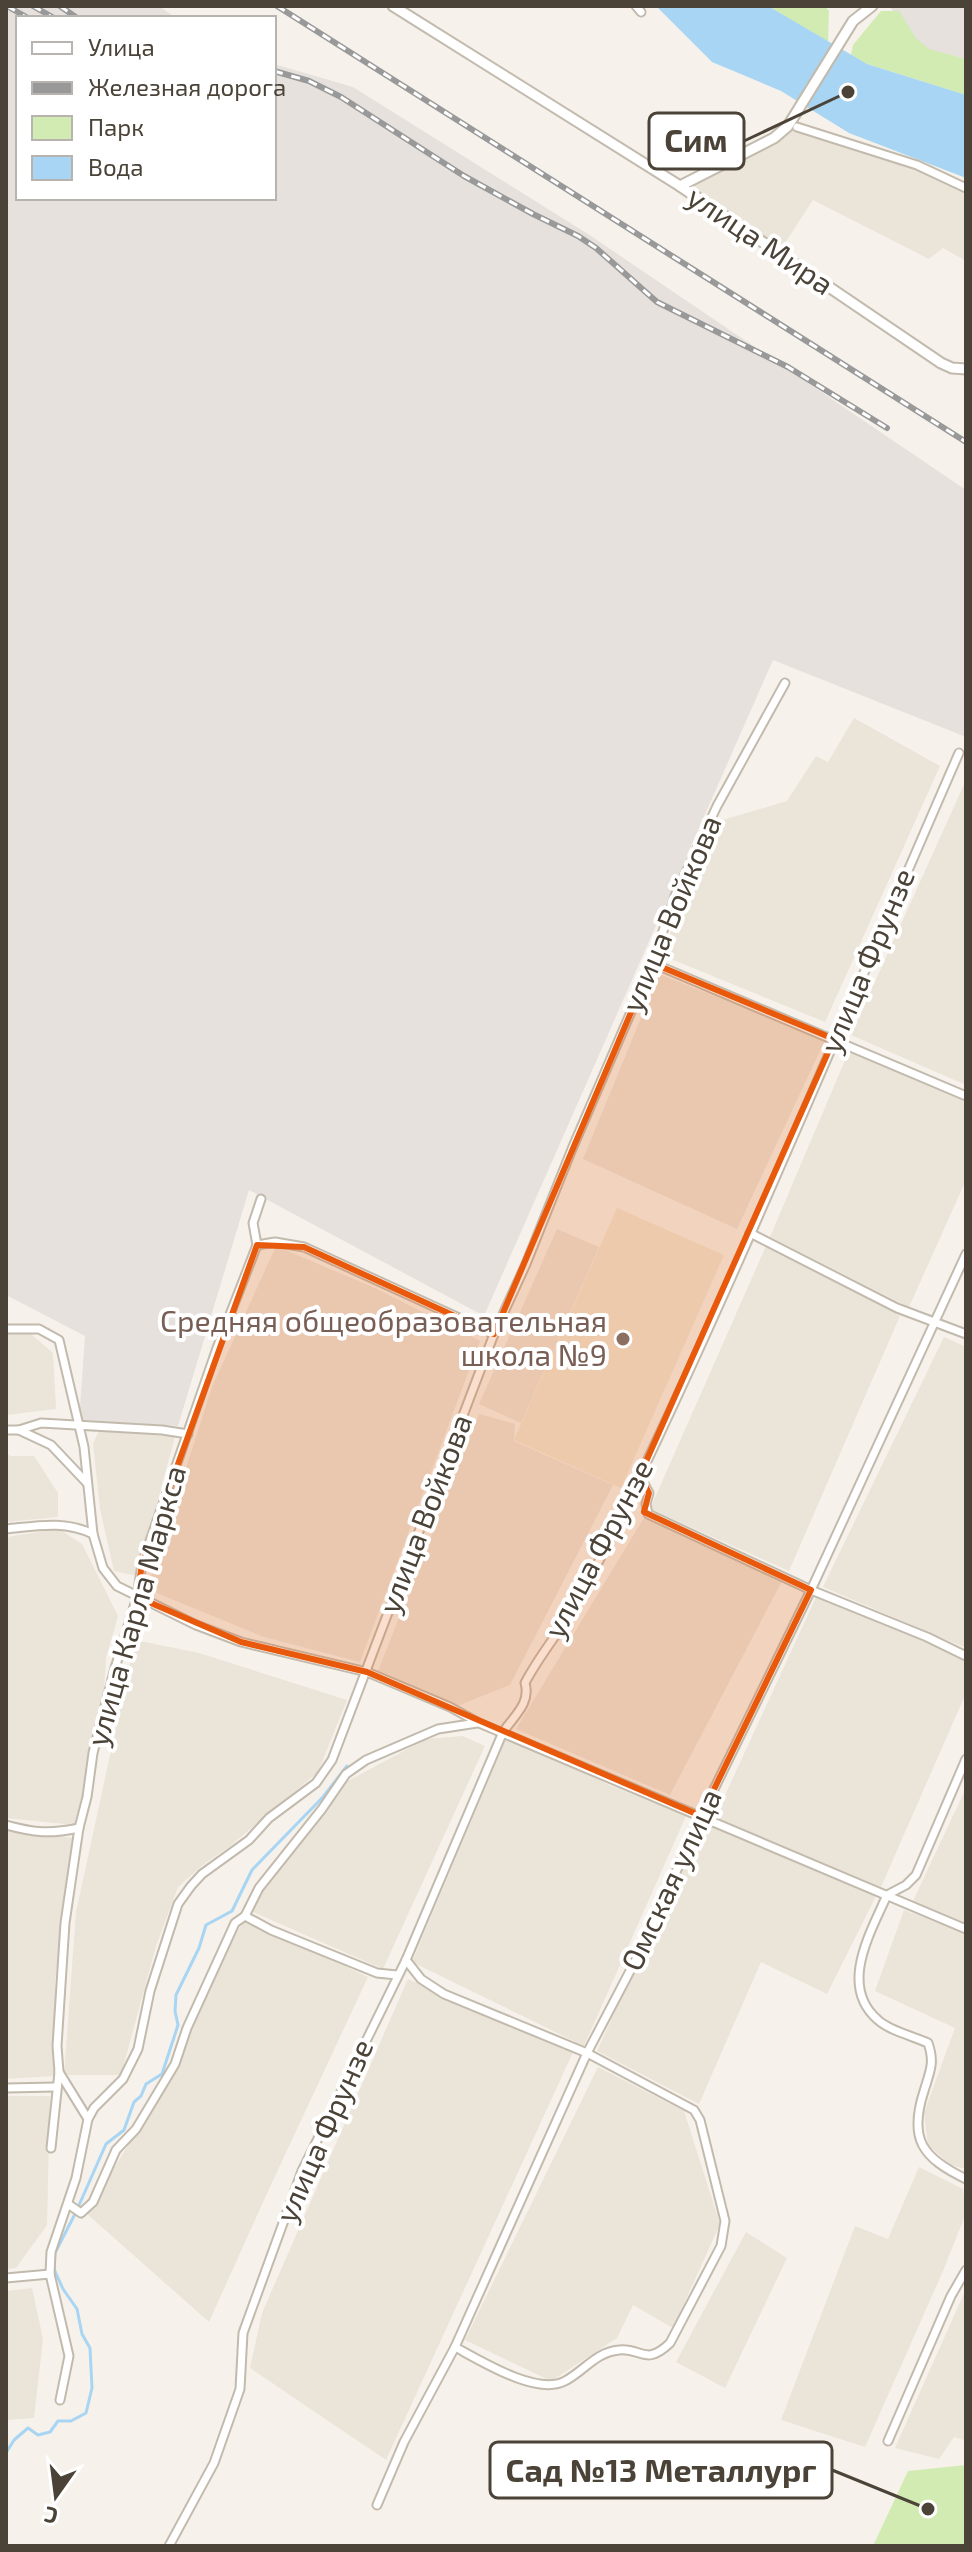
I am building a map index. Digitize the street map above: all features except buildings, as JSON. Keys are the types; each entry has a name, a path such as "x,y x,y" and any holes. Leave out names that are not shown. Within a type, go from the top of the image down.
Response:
{"street":[{"name":"улица Мира","path":"393,6 680,186 895,332 952,368 966,369"},
{"path":"680,186 774,138 788,126 853,21 872,6"},
{"path":"797,127 917,165 966,188"},
{"path":"952,368 966,376"},
{"name":"улица Войкова","path":"88,2119 94,2108 123,2079 138,2049 150,1991 178,1904 202,1874 249,1840 269,1818 316,1783 332,1760 494,1334 652,963 676,893 711,818 785,683"},
{"name":"улица Фрунзе","path":"169,2546 214,2463 240,2389 243,2333 302,2171 406,1960 503,1732 525,1702 528,1694 525,1683 584,1591 638,1479 778,1174 959,753"},
{"path":"652,963 966,1096"},
{"name":"улица Карла Маркса","path":"51,2148 59,2072 57,2046 65,1923 79,1828 103,1713 137,1597 142,1564 217,1348 257,1245 253,1223 261,1199"},
{"path":"750,1233 897,1308 966,1334"},
{"path":"257,1245 275,1242 304,1247 494,1334"},
{"name":"Омская улица","path":"377,2505 404,2442 455,2347 587,2053 641,1950 966,1254"},
{"path":"6,1329 39,1329 59,1340 84,1447 93,1534 103,1568 117,1586 196,1625 241,1642 367,1672 450,1707 479,1723 966,1929"},
{"path":"6,1430 19,1430 41,1423 188,1434"},
{"path":"19,1430 51,1445 87,1483"},
{"path":"638,1479 649,1493 646,1504 648,1514 811,1590 966,1656"},
{"path":"6,1529 56,1524 80,1528 93,1534"},
{"path":"70,2206 81,2213 93,2202 116,2150 136,2129 175,2064 187,2028 235,1923 245,1916 259,1888 346,1774 366,1760 438,1729 479,1723"},
{"path":"966,1759 916,1875 906,1885 887,1895 860,1960 859,1982 867,2009 880,2022 928,2043 934,2059 918,2109 920,2142 929,2158 966,2179"},
{"path":"6,1825 36,1833 79,1828"},
{"path":"245,1916 271,1930 377,1973 397,1975"},
{"path":"406,1960 421,1979 444,1994 587,2053 694,2110 700,2120 725,2221 721,2246 670,2343 661,2351 640,2355 621,2349 600,2355 564,2382 547,2386 492,2367 455,2347"},
{"path":"59,2072 88,2119 70,2206 51,2252 50,2274 69,2356 60,2400"},
{"path":"6,2088 56,2087"},
{"path":"888,2441 951,2296 966,2270"},
{"path":"6,2278 50,2274"}],"highlighted area":[{"path":"652,963 834,1039 640,1475 649,1493 644,1512 811,1590 701,1816 367,1672 241,1642 137,1597 142,1564 257,1245 304,1247 494,1334"}],"shaded area":[{"path":"6,6 159,6 173,16 16,16 16,200 276,200 276,65 353,87 588,234 966,490 966,737 773,660 484,1316 249,1190 178,1426 79,1420 85,1336 6,1295"},
{"path":"889,6 966,6 966,59 924,49"},
{"path":"791,130 915,168 966,192 966,261 943,248 929,259 813,200 781,249 689,188"},
{"path":"854,718 940,766 825,1022 661,955 716,822 787,801 816,756 828,762"},
{"path":"966,780 966,1085 851,1035"},
{"path":"659,974 825,1040 737,1229 583,1159"},
{"path":"849,1051 966,1102 966,1180 909,1307 770,1237"},
{"name":"Средняя общеобразовательная школа №9","path":"617,1208 724,1255 621,1488 514,1440"},
{"path":"557,1229 599,1247 521,1423 479,1404"},
{"path":"276,1246 375,1288 480,1341 360,1662 264,1637 147,1589 212,1387"},
{"path":"766,1246 900,1316 789,1571 650,1509"},
{"path":"6,1333 30,1333 53,1353 56,1409 6,1415"},
{"path":"944,1337 966,1347 966,1648 823,1587"},
{"path":"479,1414 515,1424 514,1441 613,1485 510,1685 457,1706 378,1671"},
{"path":"100,1429 175,1437 137,1576 114,1571 100,1509 93,1444"},
{"path":"6,1453 10,1456 34,1456 58,1493 58,1517 6,1522"},
{"path":"645,1516 782,1581 670,1795 516,1729"},
{"path":"59,1529 82,1544 118,1616 106,1658 104,1689 74,1825 6,1818 6,1537"},
{"path":"818,1593 966,1657 966,1693 881,1887 715,1817"},
{"path":"135,1640 199,1653 347,1700 318,1772 178,1887 156,1946 121,2075 64,2075 76,1912"},
{"path":"508,1734 609,1785 686,1816 584,2046 412,1962"},
{"path":"463,1736 485,1746 383,1969 253,1912 268,1881 346,1782 426,1739"},
{"path":"966,1788 966,1923 913,1901"},
{"path":"703,1817 877,1894 827,1994 761,1962 699,2104 597,2051"},
{"path":"6,1828 73,1838 55,1981 55,2076 6,2079"},
{"path":"904,1910 966,1933 966,2169 951,2165 928,2145 924,2113 955,2028 875,1991"},
{"path":"245,1919 368,1977 209,2322 86,2213 164,2088 221,1959"},
{"path":"408,1979 574,2050 386,2460 250,2368 262,2313"},
{"path":"598,2067 684,2111 720,2224 673,2328 633,2305 617,2338 551,2381 465,2340"},
{"path":"6,2096 50,2096 47,2225 16,2268 6,2269"},
{"path":"919,2167 963,2189 966,2213 865,2447 781,2420 855,2226 888,2239"},
{"path":"746,2232 787,2258 725,2388 676,2362"},
{"path":"32,2288 43,2339 34,2418 6,2420 6,2291"},
{"path":"966,2289 966,2441 954,2437 939,2459 895,2448"}],"green space":[{"path":"768,6 825,6 829,11 828,42"},
{"path":"881,11 899,11 916,38 929,49 966,59 966,95 864,63 851,55 853,45"},
{"path":"966,2465 966,2546 873,2546 908,2471"}],"water":[{"path":"656,6 768,6 867,64 966,95 966,178 849,133 781,91 712,62"}],"waterway":[{"path":"6,2453 14,2440 28,2428 38,2435 50,2432 58,2421 71,2421 86,2413 92,2388 90,2348 82,2334 77,2309 54,2269 55,2253 106,2144 124,2130 134,2102 141,2096 146,2084 162,2074 178,2025 176,1995 199,1948 206,1925 232,1911 252,1870 323,1797 347,1766"}],"railway":[{"path":"7,6 24,16"},
{"path":"33,6 50,16"},
{"path":"60,6 74,16"},
{"path":"277,6 966,442"},
{"path":"276,72 309,81 341,97 464,176 578,236 657,302 788,367 887,428"}],"place":[{"name":"Сим","path":"848,92"},
{"name":"Средняя общеобразовательная школа №9","path":"623,1339"},
{"name":"Сад №13 Металлург","path":"928,2509"}]}
